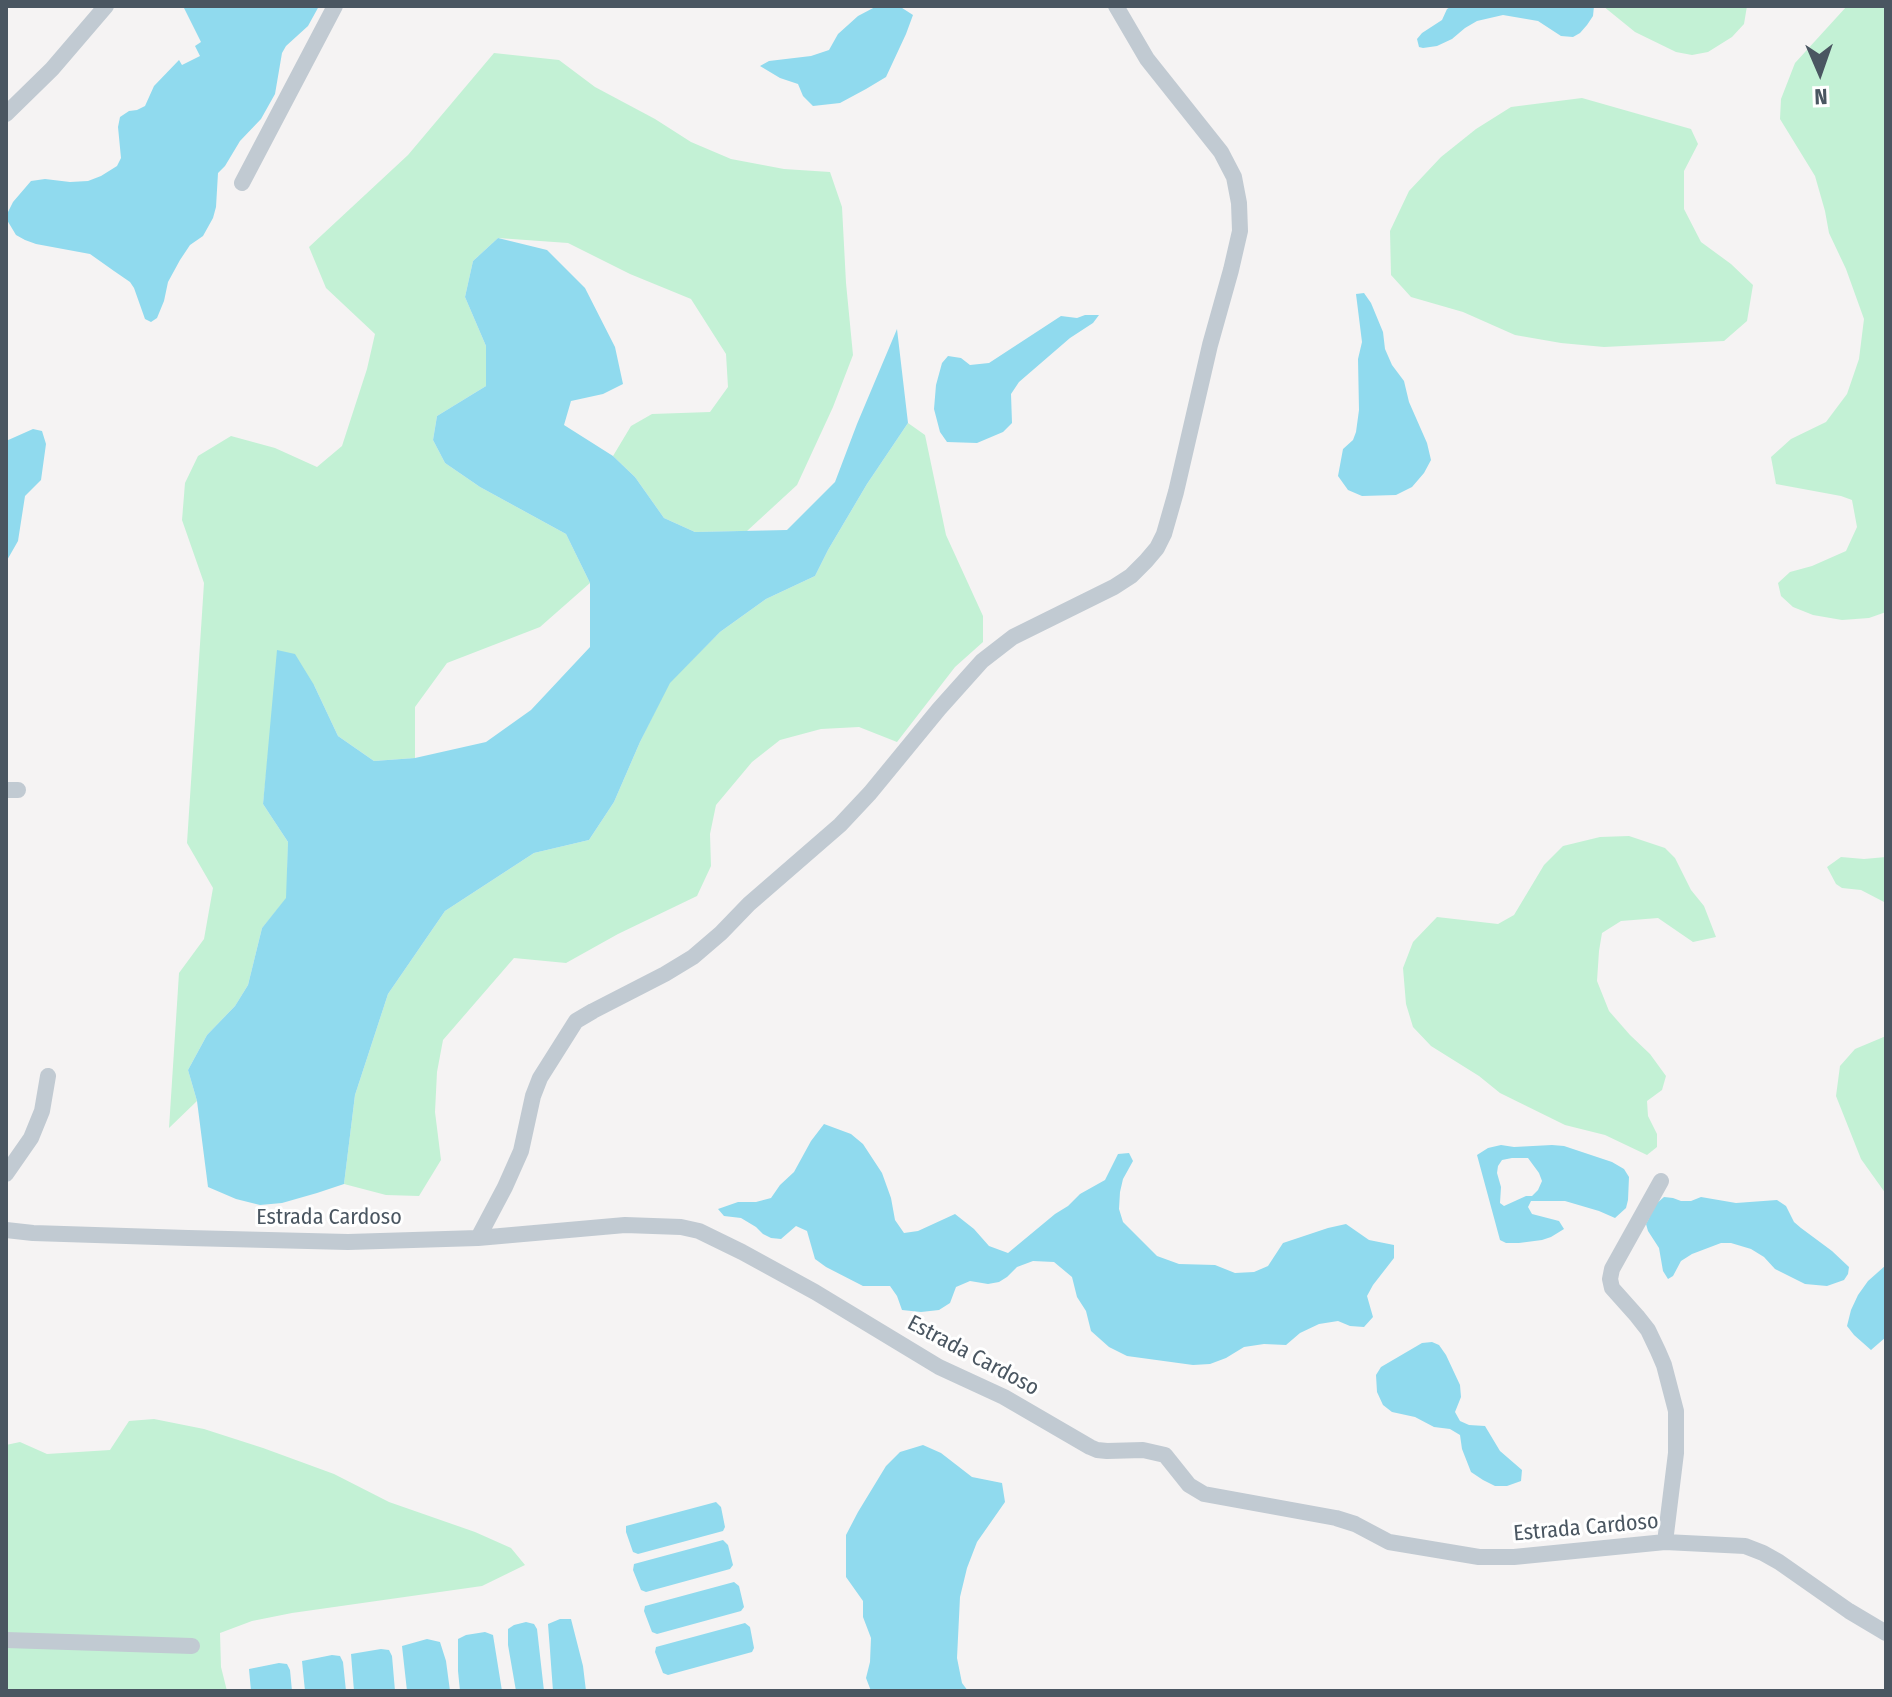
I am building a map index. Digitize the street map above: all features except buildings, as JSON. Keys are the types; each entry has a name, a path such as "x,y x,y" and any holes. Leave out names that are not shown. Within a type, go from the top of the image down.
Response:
{"street":[{"path":"6,114 52,69 106,6"},
{"path":"242,183 335,6"},
{"path":"478,1238 521,1151 540,1078 576,1021 693,957 840,825 982,661 1013,637 1114,587 1131,576 1157,548 1176,492 1231,270 1240,231 1239,203 1234,177 1221,152 1147,59 1116,6"},
{"path":"6,1174 31,1138 42,1111 48,1076"},
{"path":"1661,1181 1612,1269 1610,1279 1612,1288 1653,1340 1664,1365 1676,1411 1676,1453 1665,1542"},
{"name":"Estrada Cardoso","path":"6,1230 334,1242 478,1238 625,1225 681,1227 699,1231 742,1252 939,1367 1004,1397 1097,1450 1143,1450 1165,1455 1189,1485 1204,1494 1336,1518 1389,1542 1479,1557 1514,1557 1665,1542 1745,1546 1779,1562 1886,1633"},
{"path":"6,1640 192,1646"}],"green space":[{"path":"1603,6 1747,6 1744,24 1732,37 1708,52 1692,55 1676,52 1635,32"},
{"path":"1847,6 1886,6 1886,612 1869,618 1842,620 1813,615 1793,607 1781,596 1778,583 1790,572 1846,551 1857,527 1852,500 1776,484 1771,457 1791,439 1826,422 1847,394 1859,359 1864,319 1829,233 1815,176 1780,119 1781,99 1795,63"},
{"path":"494,53 559,60 595,87 691,142 731,159 784,169 830,172 842,207 853,355 797,485 747,531 695,532 664,518 635,477 613,456 631,426 652,414 710,412 728,387 726,354 691,299 630,274 568,243 498,238 473,261 465,297 486,346 486,386 437,416 433,440 445,463 480,487 566,534 590,583 540,627 447,663 415,707 415,758 374,761 338,736 314,685 268,756 263,804 288,842 287,898 262,928 248,985 235,1006 207,1035 188,1070 197,1101 169,1128 179,973 204,939 213,888 187,843 204,583 182,520 185,483 198,456 231,436 275,448 317,467 342,446 375,334 326,288 309,247 408,155"},
{"path":"1582,98 1691,129 1698,144 1684,171 1684,209 1701,242 1753,285 1747,321 1724,341 1604,347 1515,335 1463,312 1411,297 1391,275 1390,231 1409,191 1441,157 1476,129 1511,107"},
{"path":"908,423 925,435 946,535 983,616 983,642 955,667 897,742 859,727 821,729 780,740 752,762 716,805 710,834 711,866 697,896 566,963 514,958 443,1040 437,1072 435,1112 441,1160 419,1196 386,1195 344,1184 355,1095 388,994 445,911 534,853 589,840 614,802 669,683 720,632 766,599 815,576 867,484"},
{"path":"1629,836 1665,848 1675,858 1691,890 1704,906 1716,937 1693,942 1658,918 1621,921 1602,933 1597,981 1609,1011 1650,1054 1666,1076 1662,1090 1647,1101 1648,1116 1657,1134 1657,1147 1647,1155 1605,1135 1565,1125 1500,1093 1431,1046 1413,1027 1406,1004 1403,968 1413,942 1437,917 1498,924 1514,915 1544,865 1563,846 1600,837"},
{"path":"1841,857 1886,857 1886,903 1861,890 1842,888 1836,884 1827,867"},
{"path":"1886,1036 1886,1194 1861,1159 1836,1096 1840,1066 1855,1049"},
{"path":"154,1419 204,1429 334,1474 389,1502 511,1548 525,1565 482,1586 292,1613 252,1621 220,1633 221,1667 227,1691 6,1691 6,1445 20,1442 47,1454 110,1450 129,1421"}],"water":[{"path":"183,6 319,6 308,26 282,53 275,94 261,119 240,141 218,173 213,218 203,236 190,245 180,260 168,282 157,318 151,322 145,319 130,282 90,254 25,240 16,235 7,220 13,202 31,181 88,181 117,166 121,158 120,117 145,106 154,86 179,60 182,65 200,56 195,46 201,42"},
{"path":"877,6 899,6 913,15 886,77 840,103 813,106 803,96 798,84 760,66 769,61 811,56 829,50 838,34 858,16"},
{"path":"1452,6 1594,6 1593,16 1587,25 1573,37 1561,36 1538,21 1503,15 1477,21 1437,46 1419,47 1417,39 1442,20"},
{"path":"498,238 547,250 585,288 615,347 623,384 603,394 571,401 564,425 613,456 635,477 664,518 695,532 787,530 835,482 897,329 908,423 867,484 815,576 766,599 720,632 670,683 614,802 589,840 534,853 445,911 388,994 355,1095 344,1184 282,1203 260,1205 236,1199 208,1187 197,1101 188,1070 207,1035 235,1006 248,985 262,928 286,898 288,842 263,804 277,650 295,654 314,685 338,736 374,761 415,758 486,742 531,710 590,647 590,583 566,534 480,487 445,463 433,440 437,416 486,386 486,346 465,297 473,261"},
{"path":"1364,293 1383,332 1385,349 1392,365 1404,381 1431,460 1412,487 1396,495 1362,496 1348,490 1338,476 1343,449 1353,440 1356,432 1358,359 1362,342 1356,294"},
{"path":"1099,315 1019,382 1011,394 1012,423 1003,432 977,443 947,442 940,432 934,409 936,385 942,363 948,356 961,358 970,365 989,363 1061,316 1077,318"},
{"path":"33,429 42,431 46,444 41,480 25,496 18,541 6,562 6,441"},
{"path":"824,1124 851,1134 863,1144 882,1173 895,1220 904,1233 918,1231 955,1214 989,1246 1008,1253 1080,1194 1105,1180 1118,1154 1129,1153 1133,1161 1123,1179 1119,1209 1123,1222 1157,1256 1179,1264 1215,1265 1235,1273 1254,1272 1268,1266 1283,1243 1346,1224 1369,1240 1394,1245 1394,1258 1367,1296 1373,1317 1364,1327 1338,1321 1319,1324 1300,1333 1286,1345 1244,1347 1210,1364 1193,1365 1127,1356 1109,1347 1091,1331 1072,1277 1054,1262 1033,1261 1017,1267 999,1282 970,1281 956,1287 950,1303 939,1310 902,1310 890,1286 863,1286 815,1259 807,1231 796,1226 781,1239 771,1238 741,1218 724,1216 718,1209 738,1202 771,1198 794,1172"},
{"path":"1501,1145 1564,1146 1612,1162 1624,1169 1629,1177 1626,1208 1615,1218 1565,1201 1531,1201 1528,1207 1532,1214 1559,1221 1564,1229 1542,1240 1506,1243 1500,1240 1477,1155","holes":["1528,1158 1542,1181 1538,1190 1532,1196 1504,1206 1500,1203 1498,1166 1502,1160"]},
{"path":"1664,1197 1691,1201 1701,1197 1736,1203 1777,1200 1786,1206 1794,1222 1849,1267 1848,1274 1844,1280 1827,1286 1805,1284 1775,1269 1751,1249 1721,1243 1681,1261 1668,1279 1663,1271 1659,1248 1646,1224 1656,1204"},
{"path":"1886,1265 1886,1337 1871,1350 1847,1326 1858,1295"},
{"path":"1422,1343 1439,1345 1446,1355 1460,1385 1461,1397 1455,1412 1460,1421 1485,1426 1500,1451 1522,1470 1521,1481 1495,1486 1483,1480 1471,1472 1460,1435 1415,1417 1392,1412 1383,1405 1377,1392 1376,1375 1381,1367"},
{"path":"923,1445 941,1453 972,1477 1002,1483 1005,1502 977,1542 960,1597 957,1658 962,1683 968,1691 871,1691 866,1678 871,1638 863,1617 863,1601 846,1577 846,1535 886,1466 900,1452"},
{"path":"716,1502 721,1507 723,1531 638,1554 633,1552 626,1526"},
{"path":"723,1540 728,1545 733,1565 730,1569 646,1592 641,1590 633,1570 634,1564"},
{"path":"734,1582 739,1586 744,1607 741,1611 657,1634 652,1632 645,1606"},
{"path":"571,1619 586,1691 553,1691 548,1624"},
{"path":"526,1622 534,1624 537,1629 544,1691 516,1691 508,1629"},
{"path":"745,1623 750,1627 752,1652 668,1675 663,1673 656,1647"},
{"path":"485,1632 493,1635 502,1691 460,1691 458,1639"},
{"path":"427,1639 440,1642 450,1691 407,1691 402,1646"},
{"path":"389,1650 392,1656 395,1691 354,1691 351,1654"},
{"path":"340,1656 343,1662 346,1691 305,1691 302,1661"},
{"path":"287,1664 290,1670 292,1691 251,1691 249,1669"}]}
